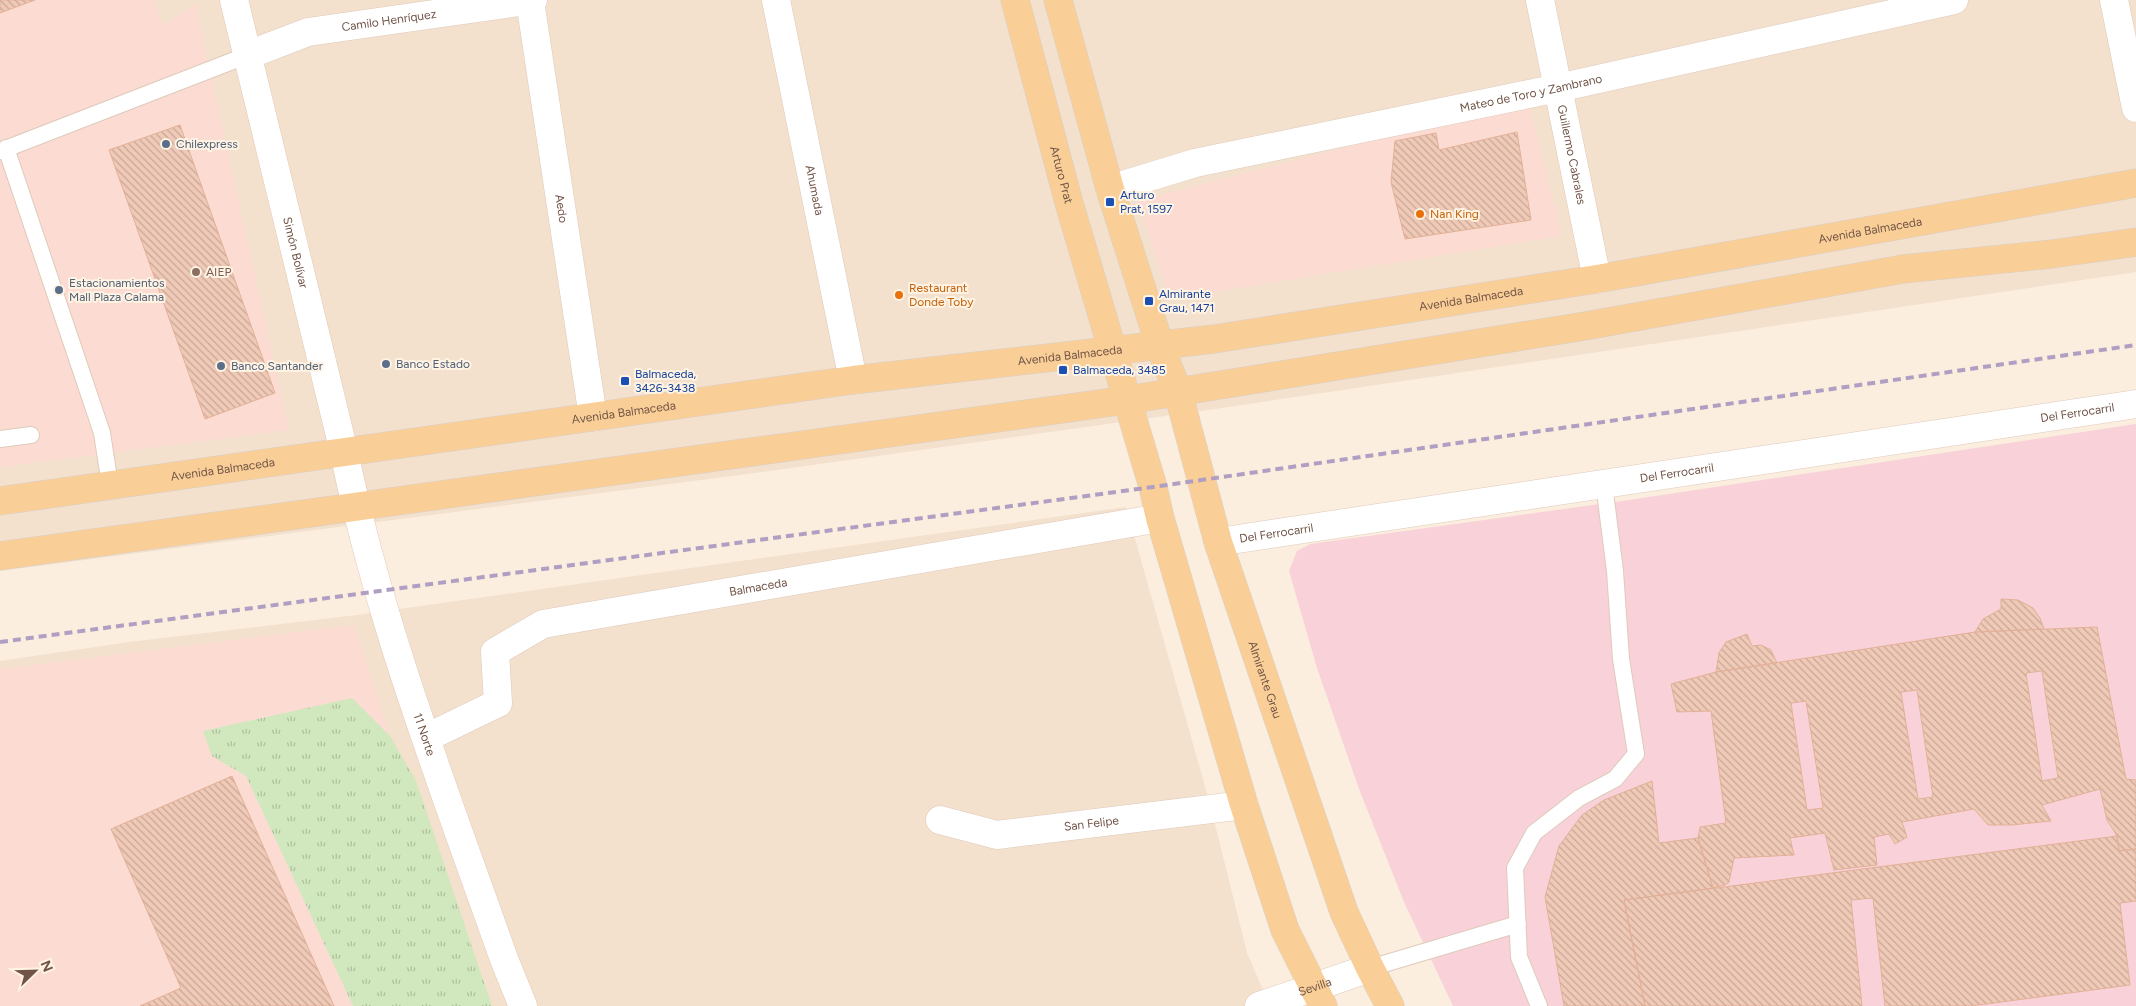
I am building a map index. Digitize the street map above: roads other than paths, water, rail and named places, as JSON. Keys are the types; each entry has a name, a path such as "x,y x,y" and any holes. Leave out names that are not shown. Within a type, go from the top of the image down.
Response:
{"main road":[{"name":"Arturo Prat","path":"1015,0 1069,204 1112,349"},
{"path":"1058,0 1110,189 1160,346"},
{"name":"Avenida Balmaceda","path":"0,501 853,380 1112,349 1160,346 1597,279 2136,183"},
{"path":"0,556 1127,400 1547,332 1903,268 2052,254 2136,242"},
{"name":"Almirante Grau","path":"1160,346 1178,392 1218,542 1344,912 1390,1006"},
{"path":"1112,349 1244,805 1285,930 1318,996"}],"street":[{"name":"Simón Bolívar","path":"234,0 344,452 355,507"},
{"name":"Camilo Henríquez","path":"248,56 308,32 532,0"},
{"name":"Aedo","path":"532,0 593,417"},
{"name":"Ahumada","path":"776,0 853,380"},
{"name":"Guillermo Cabrales","path":"1540,0 1597,279"},
{"name":"Mateo de Toro y Zambrano","path":"1110,189 1195,164 1558,88 1954,0"},
{"path":"2114,0 2136,108"},
{"name":"Del Ferrocarril","path":"1218,542 2136,404"},
{"name":"11 Norte","path":"355,507 396,650 504,959 523,1006"},
{"name":"Balmaceda","path":"426,738 498,703 495,652 543,624 1160,518"},
{"name":"San Felipe","path":"940,820 997,835 1244,805"},
{"name":"11 Norte","path":"504,959 513,1006"},
{"name":"Sevilla","path":"1259,1006 1318,996 1370,968"}],"lane":[{"path":"110,485 102,433 3,150 248,56"},
{"path":"0,439 31,434"},
{"path":"1539,1006 1519,957 1515,868 1534,833 1579,798 1615,779 1636,754 1621,659 1615,571 1604,484"},
{"path":"1370,968 1518,924"}],"railway":[{"path":"0,642 1153,487 2136,345"}],"place":[{"name":"Chilexpress","path":"166,144"},
{"name":"Arturo Prat, 1597","path":"1110,202"},
{"name":"Nan King","path":"1420,214"},
{"name":"AIEP","path":"196,272"},
{"name":"Estacionamientos Mall Plaza Calama","path":"59,290"},
{"name":"Restaurant Donde Toby","path":"899,295"},
{"name":"Almirante Grau, 1471","path":"1149,301"},
{"name":"Banco Estado","path":"386,364"},
{"name":"Banco Santander","path":"221,366"},
{"name":"Balmaceda, 3485","path":"1063,370"},
{"name":"Balmaceda, 3426-3438","path":"625,381"}]}
